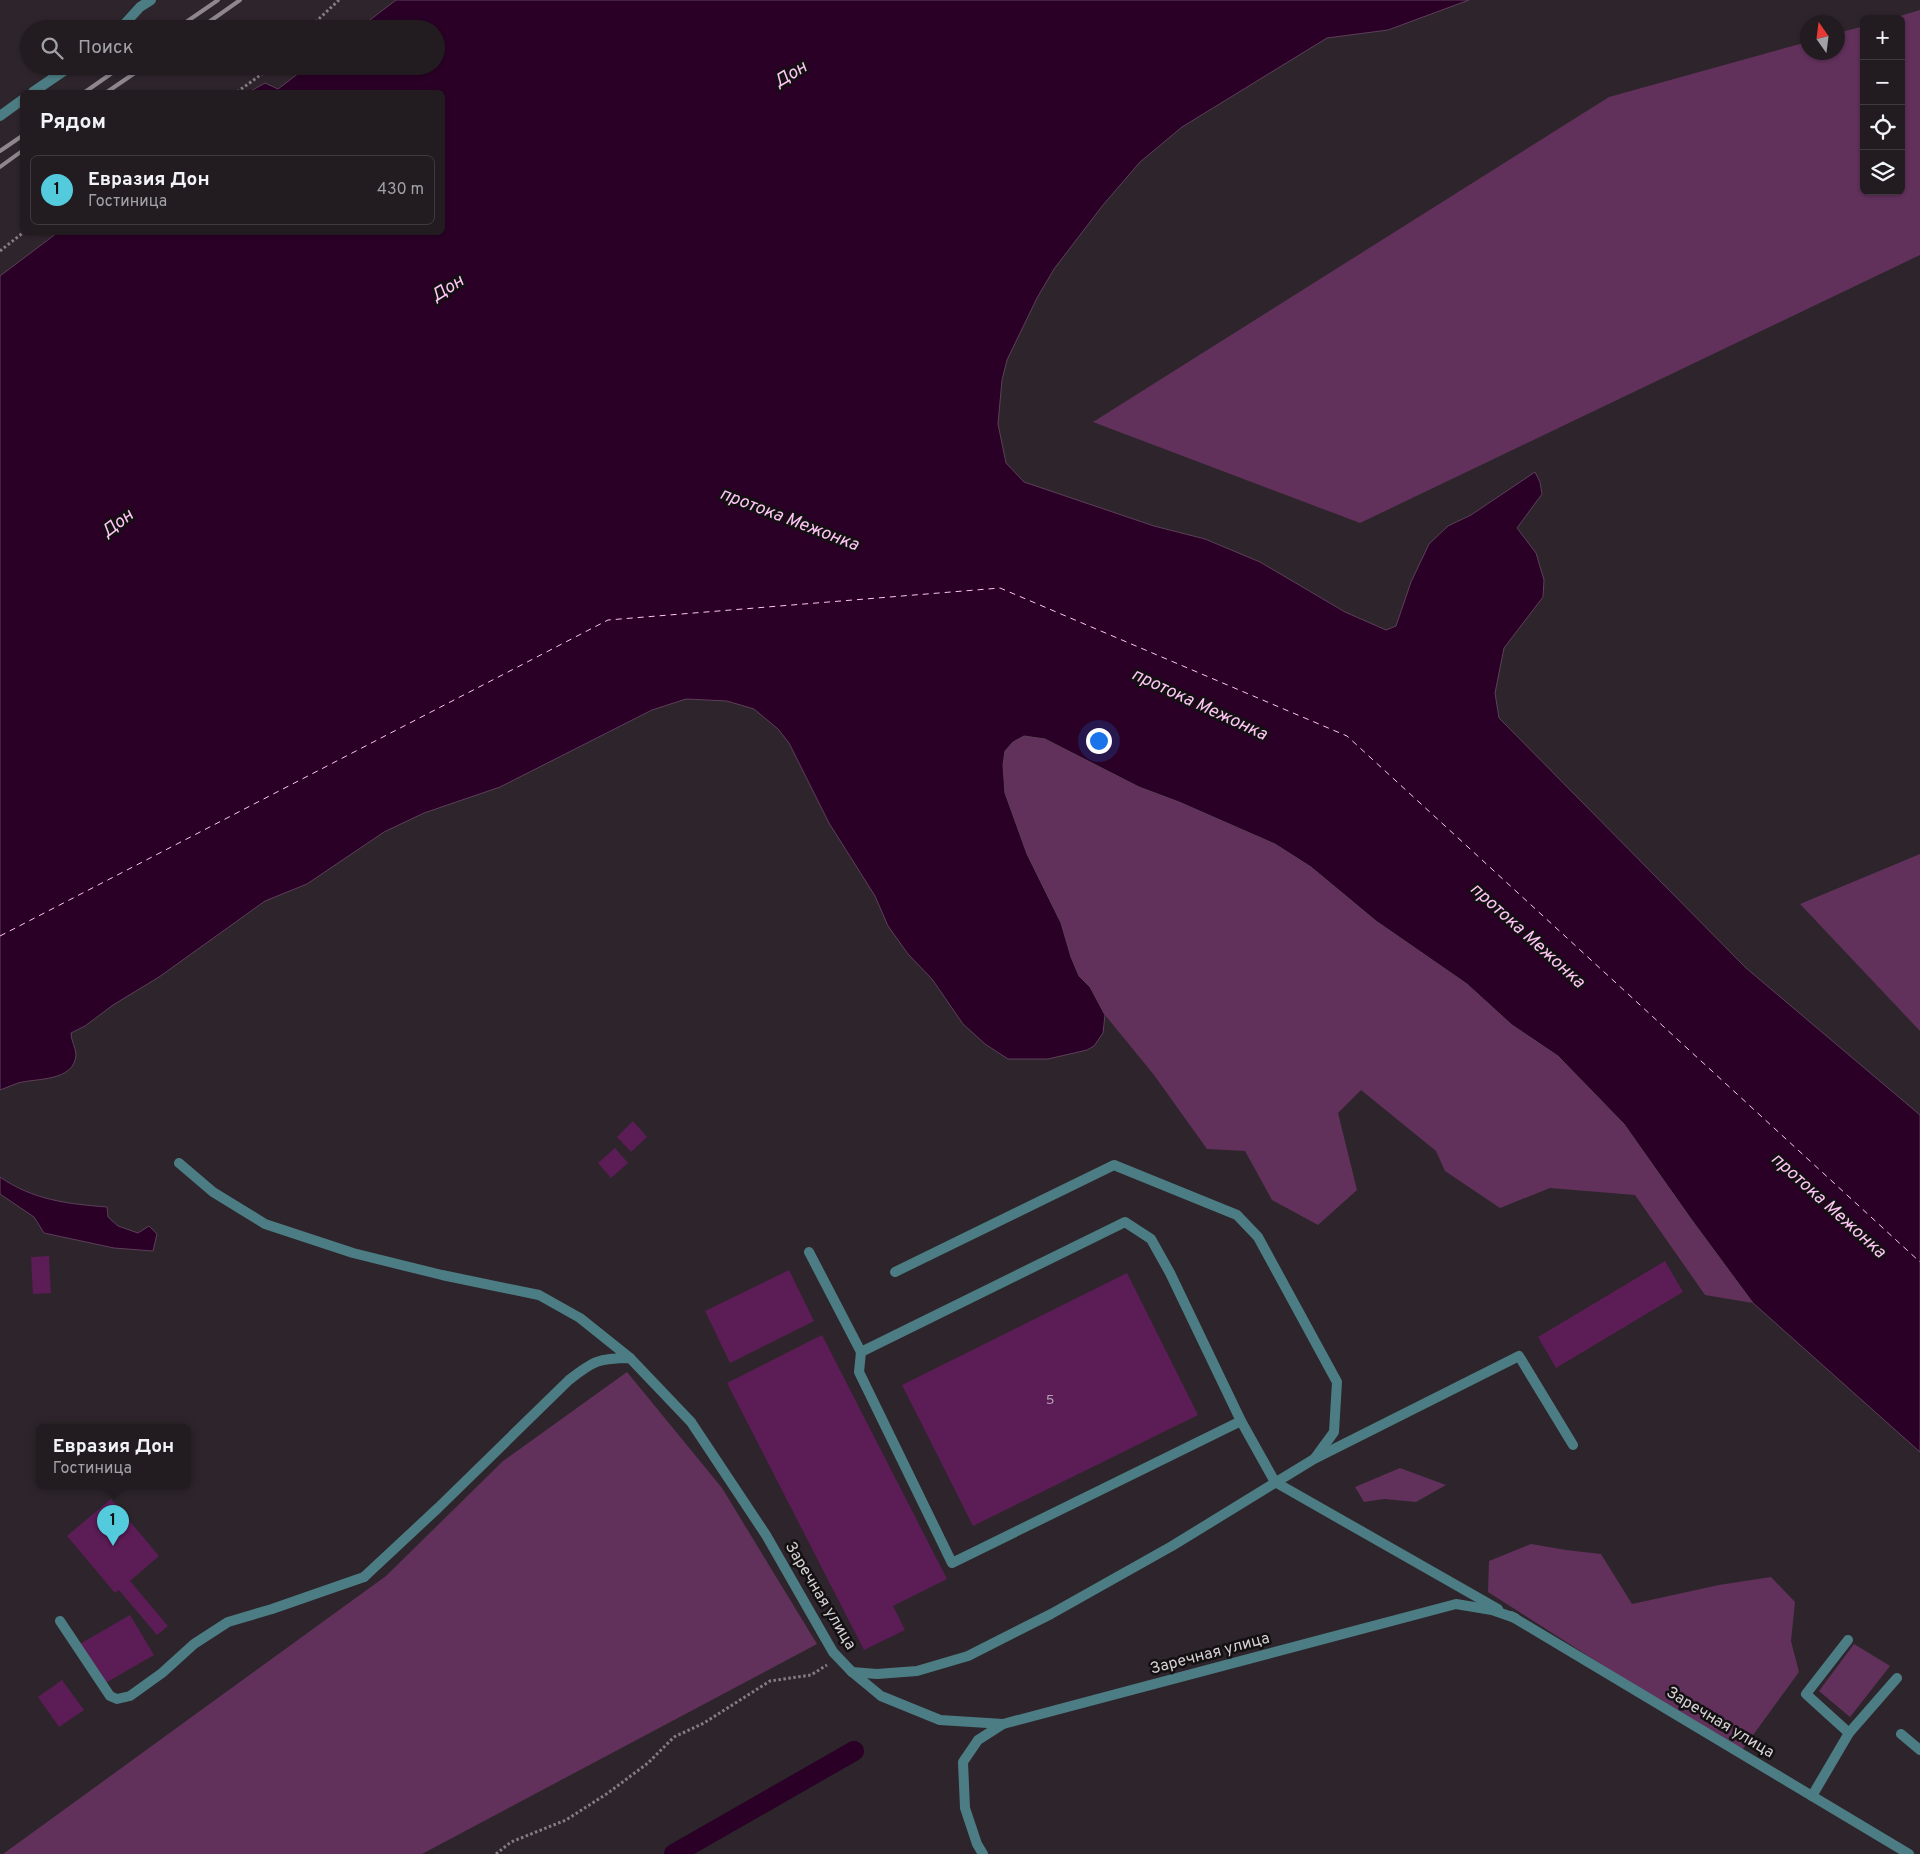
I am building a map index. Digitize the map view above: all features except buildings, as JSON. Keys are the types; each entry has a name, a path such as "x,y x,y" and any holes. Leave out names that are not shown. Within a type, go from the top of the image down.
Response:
{"street":[{"path":"127,20 140,4 151,0"},
{"path":"37,90 58,75"},
{"path":"0,116 20,101"},
{"name":"Заречная улица","path":"179,1164 213,1192 265,1224 353,1253 442,1275 540,1295 580,1318 630,1358 691,1422 766,1535 839,1658 852,1672 881,1696 940,1720 1003,1724 1456,1604 1492,1610 1515,1618"},
{"path":"895,1272 1114,1165 1237,1215 1258,1237 1337,1382 1334,1432 1314,1459"},
{"path":"861,1352 1125,1222 1151,1239 1241,1421 1275,1482"},
{"path":"809,1252 861,1352 859,1372 952,1563 1241,1421"},
{"path":"852,1672 877,1674 917,1671 968,1656 1051,1614 1172,1546 1314,1459 1519,1356 1573,1445"},
{"path":"60,1621 110,1696 117,1699 130,1696 162,1673 194,1644 228,1622 364,1577 438,1508 569,1380 591,1363 608,1358 630,1358"},
{"name":"Заречная улица","path":"1275,1482 1515,1618 1909,1854"},
{"path":"1848,1640 1806,1694 1850,1733"},
{"path":"1812,1796 1850,1733 1897,1678"},
{"path":"983,1854 977,1844 965,1808 963,1762 978,1740 1003,1724"},
{"path":"1901,1734 1920,1750"}],"path":[{"path":"318,20 339,0"},
{"path":"240,90 261,75"},
{"path":"0,252 20,235"},
{"path":"496,1854 512,1842 566,1820 608,1793 648,1763 674,1737 712,1718 770,1681 811,1674 839,1658"}],"shaded area":[{"path":"1920,10 1920,255 1360,523 1093,422 1609,97 1800,44 1800,60 1845,60 1845,31 1860,27 1860,195 1905,195 1905,15 1903,15"},
{"path":"1024,736 1045,739 1139,787 1179,802 1275,844 1311,867 1376,921 1467,984 1512,1025 1558,1056 1624,1124 1753,1303 1705,1295 1635,1195 1550,1188 1500,1208 1445,1171 1436,1151 1361,1090 1338,1113 1357,1190 1318,1225 1272,1200 1245,1151 1207,1149 1154,1075 1105,1015 1090,987 1079,976 1061,923 1027,854 1005,793 1003,765 1005,751 1013,742"},
{"path":"1920,854 1920,1031 1800,904"},
{"path":"627,1372 722,1488 817,1644 422,1854 3,1854 386,1576 503,1461"},
{"path":"1400,1468 1446,1485 1416,1502 1384,1499 1364,1502 1355,1487"},
{"path":"1531,1544 1601,1554 1632,1604 1719,1585 1771,1577 1795,1602 1791,1641 1799,1672 1740,1753 1488,1592 1489,1561"},
{"path":"1854,1644 1890,1666 1850,1717 1819,1691"}],"water":[{"path":"396,0 1469,0 1388,30 1327,38 1182,127 1140,162 1103,205 1054,269 1037,298 1007,360 1002,380 998,424 1006,463 1024,482 1154,526 1205,539 1260,562 1345,612 1386,630 1396,626 1411,582 1429,544 1448,526 1471,515 1535,472 1540,482 1542,494 1517,528 1536,553 1544,580 1543,597 1504,648 1495,693 1499,718 1746,968 1920,1115 1920,1452 1753,1303 1624,1124 1558,1056 1512,1025 1467,984 1376,921 1311,867 1275,844 1179,802 1139,787 1045,739 1024,736 1013,742 1005,751 1003,765 1005,793 1027,854 1061,923 1079,976 1090,987 1105,1015 1103,1033 1094,1046 1087,1050 1048,1059 1008,1059 985,1044 963,1024 932,979 908,954 888,926 875,896 829,823 789,743 778,729 754,709 727,701 686,699 652,710 500,787 424,813 384,832 307,884 265,901 159,977 113,1005 85,1026 71,1033 76,1055 74,1064 69,1070 53,1077 18,1083 0,1090 0,276 54,235 445,235 445,90 253,90 265,83 278,89 296,75 445,75 445,20 370,20"},
{"path":"0,1177 25,1191 51,1200 107,1207 108,1217 118,1226 138,1233 149,1226 157,1234 153,1251 114,1248 44,1233 34,1217 0,1194"}],"waterway":[{"path":"674,1854 854,1751"}],"ferry route":[{"path":"0,936 608,620 1000,588 1347,736 1920,1262"}],"railway":[{"path":"189,20 218,0"},
{"path":"212,20 240,0"},
{"path":"88,90 109,75"},
{"path":"110,90 132,75"},
{"path":"0,151 20,137"},
{"path":"0,167 20,152"}],"place":[{"name":"Евразия Дон","path":"113,1546"}],"water label":[{"name":"Дон","path":"791,75"},
{"name":"Дон","path":"448,289"},
{"name":"протока Межонка","path":"789,520"},
{"name":"Дон","path":"118,524"},
{"name":"протока Межонка","path":"1199,705"},
{"name":"протока Межонка","path":"1527,936"},
{"name":"протока Межонка","path":"1828,1206"}]}
